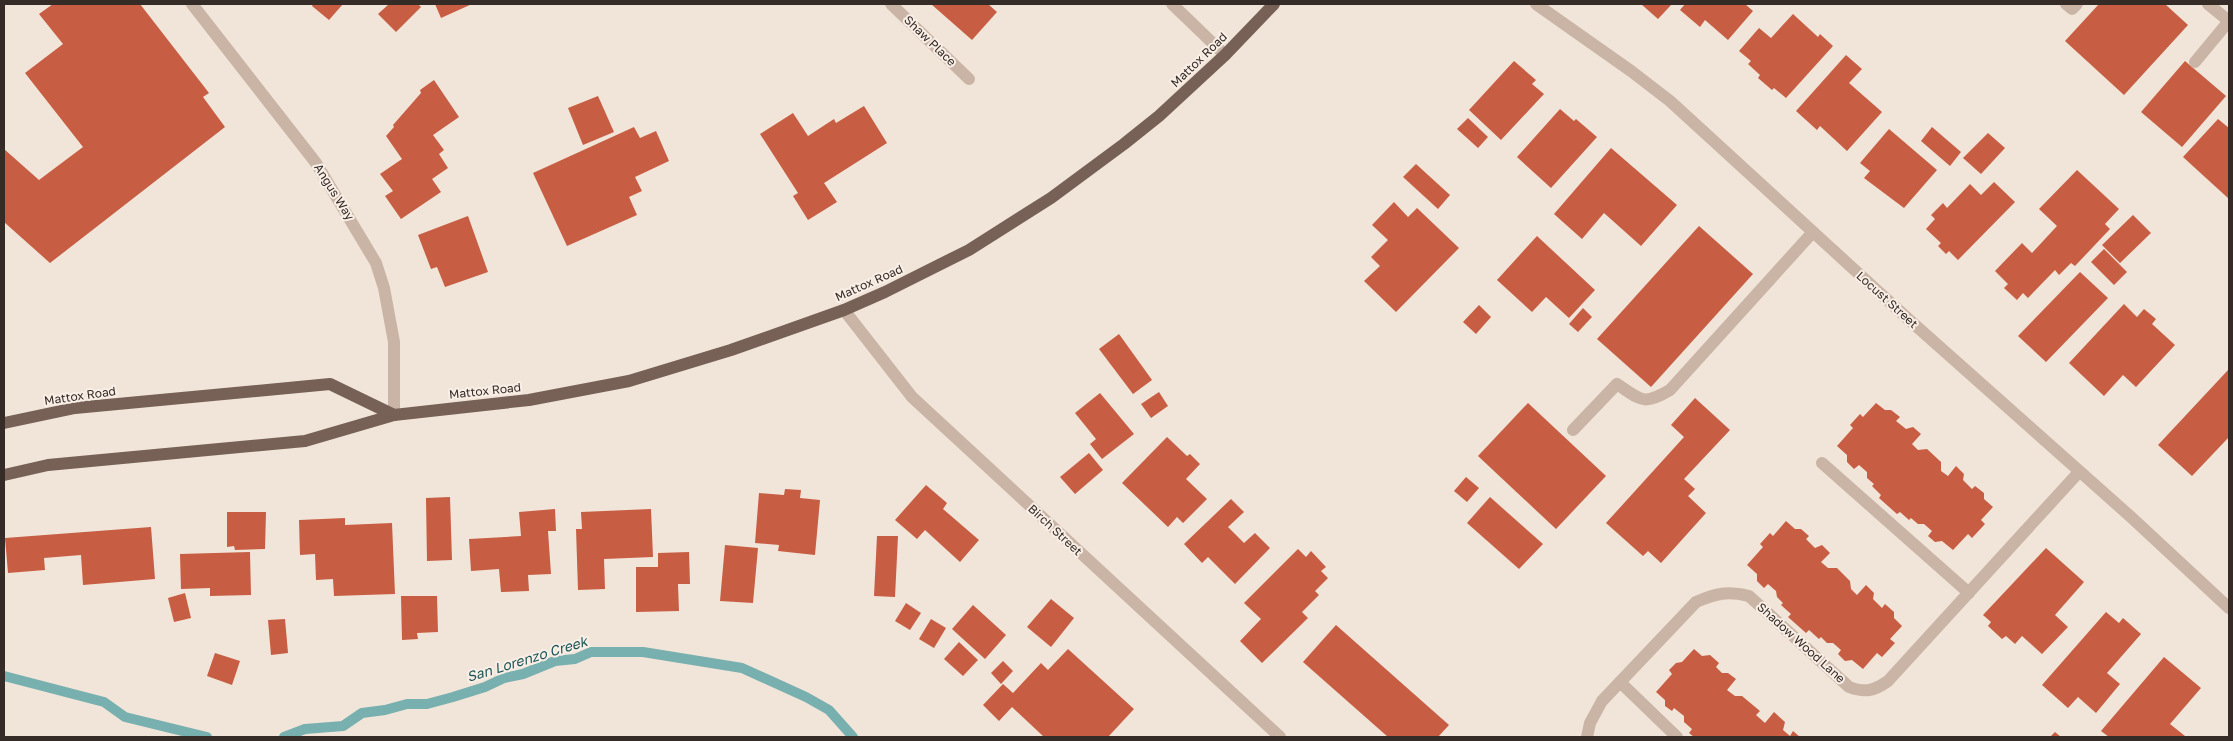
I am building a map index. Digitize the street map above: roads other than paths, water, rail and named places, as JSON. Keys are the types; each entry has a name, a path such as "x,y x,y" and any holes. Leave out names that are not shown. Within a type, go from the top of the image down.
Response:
{"main road":[{"name":"Mattox Road","path":"4,476 48,465 305,441 394,415 529,400 629,381 731,350 844,310 886,292 969,250 1051,198 1124,144 1194,85 1274,4"},
{"name":"Mattox Road","path":"4,423 75,408 330,384 394,415"}],"street":[{"name":"Angus Way","path":"192,4 312,157 376,263 384,288 394,342 394,415"},
{"name":"Shaw Place","path":"891,4 969,79"},
{"path":"1172,4 1225,55"},
{"name":"Locust Street","path":"1536,4 1632,71 1670,101 1812,232 2131,517 2229,608"},
{"path":"2066,4 2072,9 2077,4"},
{"path":"2195,62 2229,21 2208,4"},
{"path":"1573,430 1617,384 1640,400 1655,399 1670,390 1812,232"},
{"name":"Birch Street","path":"844,310 912,397 1280,737"},
{"path":"1822,464 1969,593"},
{"name":"Shadow Wood Lane","path":"1587,737 1590,723 1602,701 1696,602 1713,595 1731,592 1749,596 1849,687 1862,692 1876,690 1888,681 2079,472"},
{"path":"1620,682 1677,737"}],"waterway":[{"name":"San Lorenzo Creek","path":"284,737 305,729 343,726 362,713 385,710 407,704 427,704 453,697 485,687 504,678 523,674 555,661 575,659 591,652 643,652 742,668 806,697 829,710 853,737"},
{"name":"San Lorenzo Creek","path":"4,676 104,702 125,717 207,737"}]}
